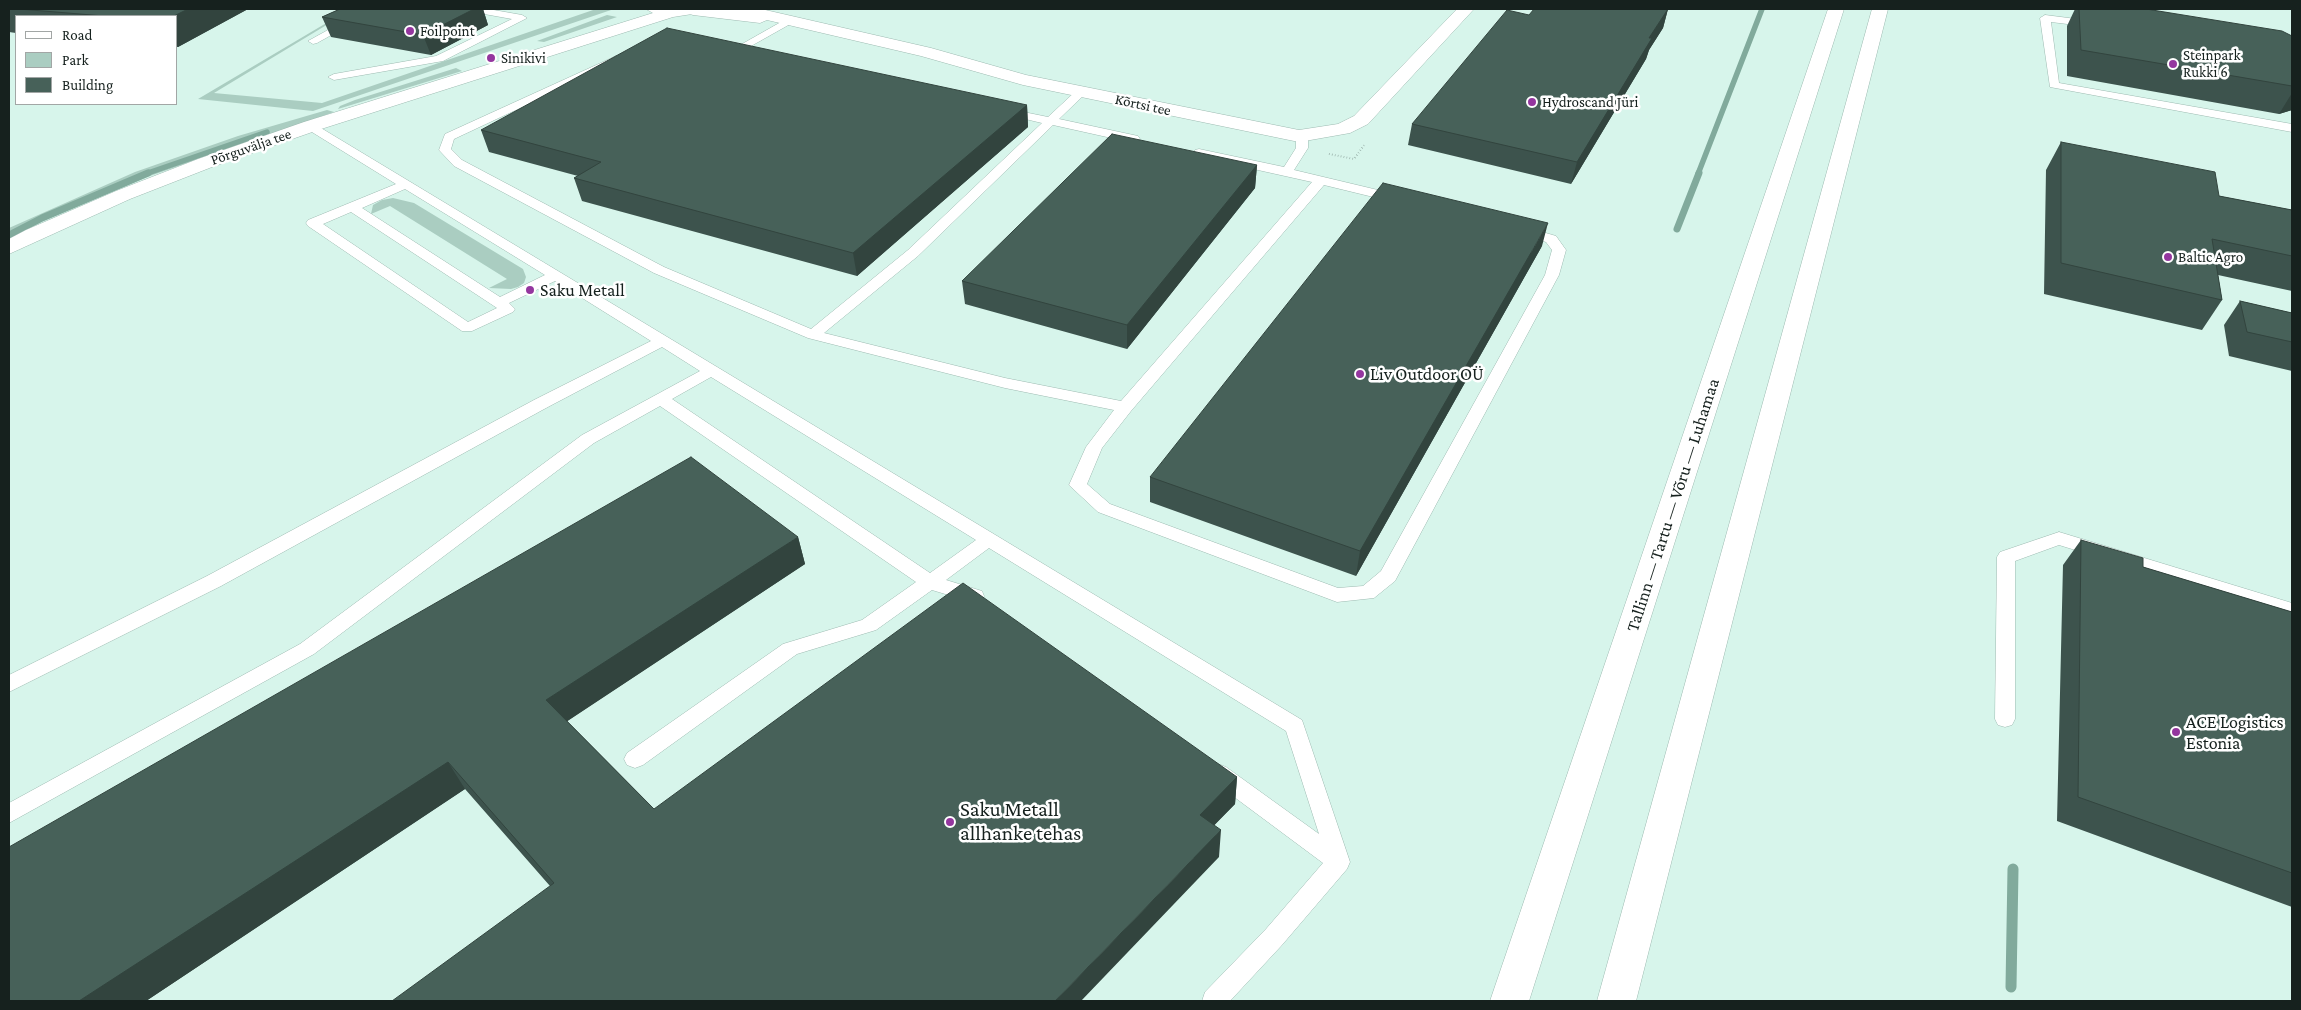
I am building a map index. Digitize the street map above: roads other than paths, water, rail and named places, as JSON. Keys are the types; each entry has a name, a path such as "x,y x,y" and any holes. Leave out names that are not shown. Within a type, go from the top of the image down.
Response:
{"main road":[{"name":"Põrguvälja tee","path":"502,66 590,32 638,9"},
{"name":"Kõrtsi tee","path":"741,9 916,50 1023,80 1248,127 1302,135 1343,129 1361,120 1466,9"},
{"name":"Tallinn — Tartu — Võru — Luhamaa","path":"1509,1001 1836,9"},
{"path":"1616,1001 1880,9"},
{"name":"Põrguvälja tee","path":"9,248 32,234 123,195 205,163 311,126 592,39 662,11 696,10"},
{"name":"Kõrtsi tee","path":"696,10 746,18 782,20"}],"lane":[{"path":"313,41 373,9"},
{"path":"334,77 439,59 522,18 474,9"},
{"path":"2103,25 2045,18 2054,85 2292,128"},
{"path":"759,52 735,47 782,20"},
{"path":"630,54 597,67 449,137 444,150 458,163 659,270 813,335 1005,383 1125,407"},
{"path":"813,335 913,253 1081,92"},
{"path":"991,108 1144,142"},
{"path":"311,126 1295,726 1339,862"},
{"path":"1287,172 1302,148 1302,135"},
{"path":"1182,150 1287,172 1417,204"},
{"path":"1321,180 1125,407 1094,447 1078,484 1104,508 1337,595 1367,593 1388,576 1552,275 1559,250 1551,239 1503,226"},
{"path":"352,207 508,309 468,328 313,223 406,184"},
{"path":"499,303 557,275"},
{"path":"9,684 214,581 540,404 662,341"},
{"path":"9,814 307,649 588,439 711,371"},
{"path":"661,399 930,582 979,598 995,610"},
{"path":"2005,718 2006,557 2059,538 2292,610"},
{"path":"635,759 790,649 869,625 990,539"},
{"path":"1203,762 1339,862"},
{"path":"1214,1001 1274,937 1339,862"}],"waterway":[{"path":"1698,174 1762,9"},
{"path":"145,174 267,132"},
{"path":"9,235 42,218 148,173"},
{"path":"1677,229 1699,173"},
{"path":"2011,987 2013,869"}],"place":[{"name":"Foilpoint","path":"410,31"},
{"name":"Sinikivi","path":"491,58"},
{"name":"Steinpark Rukki 6","path":"2173,64"},
{"name":"Hydroscand Jüri","path":"1532,102"},
{"name":"Baltic Agro","path":"2168,257"},
{"name":"Saku Metall","path":"530,290"},
{"name":"Liv Outdoor OÜ","path":"1360,374"},
{"name":"ACE Logistics Estonia","path":"2176,732"},
{"name":"Saku Metall allhanke tehas","path":"950,822"}]}
